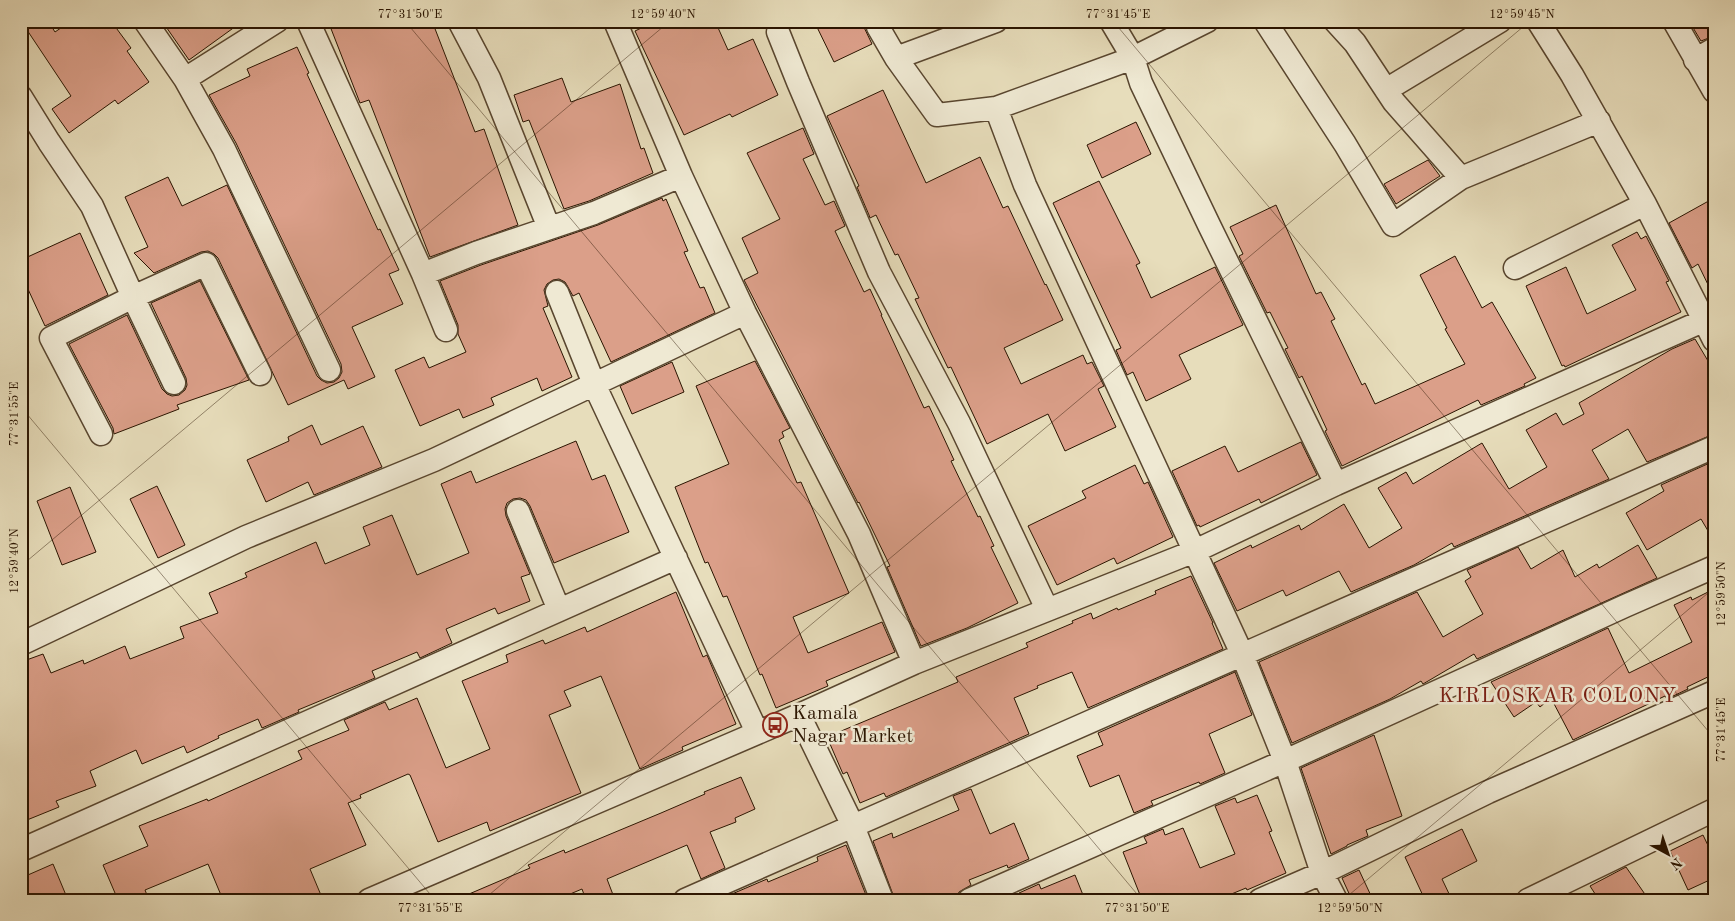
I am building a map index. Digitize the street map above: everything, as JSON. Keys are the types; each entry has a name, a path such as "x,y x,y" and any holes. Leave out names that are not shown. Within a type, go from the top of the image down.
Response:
{"street":[{"path":"145,21 185,79 224,149 329,370"},
{"path":"185,79 277,21"},
{"path":"308,21 423,274 446,330"},
{"path":"459,21 489,78 549,228"},
{"path":"615,21 681,176 745,313 859,534 914,663"},
{"path":"877,21 878,27 896,58 937,115 996,108 1133,58 1207,21"},
{"path":"896,58 996,21"},
{"path":"1111,21 1133,58 1142,83 1192,190 1336,484"},
{"path":"1265,21 1345,144 1393,225 1461,178 1599,121"},
{"path":"1386,90 1500,21"},
{"path":"369,900 799,715 914,663 1194,551 1336,484 1710,325 1599,121 1538,21"},
{"path":"1674,21 1704,55 1714,92"},
{"path":"1343,24 1394,102 1461,178"},
{"path":"778,32 879,272 959,423 1047,609"},
{"path":"21,96 92,206 174,383"},
{"path":"996,108 1025,185 1242,654 1285,761 1322,874 1336,900"},
{"path":"423,274 476,253 594,213 681,176"},
{"path":"1515,268 1645,204"},
{"path":"101,434 51,338 133,297 206,264 260,374"},
{"path":"557,292 594,384 757,732"},
{"path":"21,644 246,537 434,460 745,313"},
{"path":"685,900 1714,447"},
{"path":"518,512 559,610"},
{"path":"21,850 676,558"},
{"path":"969,900 1285,761 1714,567"},
{"path":"1260,900 1322,874 1488,792 1714,692"},
{"path":"799,715 853,826 882,900"},
{"path":"1528,900 1714,810"}],"building":[{"path":"21,21 48,21 55,32 71,21 111,21 131,48 127,51 149,82 118,104 115,100 69,133 52,109 71,96"},
{"path":"162,21 243,21 189,60"},
{"path":"328,21 432,21 475,132 484,129 518,225 430,257 369,100 360,103"},
{"path":"656,21 715,21 728,50 753,39 778,95 732,117 730,114 684,135 635,31"},
{"path":"814,21 861,21 872,44 834,62"},
{"path":"1689,21 1714,21 1714,36 1701,41"},
{"path":"297,47 309,73 307,74 378,230 380,229 399,270 389,274 403,304 352,327 375,377 348,389 344,380 288,405 218,258 208,251 201,252 154,273 134,253 148,247 125,197 168,177 182,206 227,185 317,376 327,383 334,382 339,378 342,372 341,364 236,143 209,95 250,76 247,69"},
{"path":"562,78 571,102 620,84 641,149 644,148 653,173 589,201 564,209 529,120 523,122 514,95"},
{"path":"883,90 926,183 980,157 1003,208 1008,206 1063,320 1004,348 1021,384 1083,355 1087,364 1092,362 1104,386 1098,389 1116,427 1065,451 1048,414 987,444 951,367 948,368 915,299 919,298 898,254 895,255 876,215 870,218 857,187 859,186 827,116"},
{"path":"1136,122 1151,154 1102,178 1087,145"},
{"path":"803,128 814,154 803,159 825,205 834,201 845,226 835,231 864,292 870,289 924,408 929,406 954,460 951,461 978,517 980,516 994,546 991,547 1018,603 967,628 921,646 887,567 890,566 744,280 758,273 742,238 780,219 747,153"},
{"path":"1428,160 1440,176 1396,204 1384,184"},
{"path":"1099,181 1140,263 1136,265 1151,298 1215,267 1243,325 1179,355 1191,379 1146,401 1133,372 1127,375 1116,350 1121,348 1053,203"},
{"path":"662,198 663,201 666,199 688,251 684,252 700,288 704,287 715,313 611,362 579,293 573,296 565,282 559,279 553,280 547,284 544,290 548,306 543,308 572,377 542,391 537,378 491,398 494,405 463,418 459,409 420,426 395,370 424,357 429,368 466,352 458,334 458,325 440,281 598,225"},
{"path":"1714,198 1714,297 1698,264 1692,268 1669,223"},
{"path":"1276,205 1316,294 1321,292 1335,319 1331,321 1362,385 1365,383 1375,404 1465,364 1445,329 1447,328 1420,275 1455,256 1482,308 1492,302 1536,378 1524,384 1525,386 1481,405 1478,400 1342,466 1302,376 1299,378 1285,349 1288,348 1270,312 1267,313 1239,256 1243,254 1230,227"},
{"path":"1637,232 1641,239 1646,236 1669,281 1666,282 1681,312 1565,367 1564,365 1562,366 1526,286 1566,267 1587,314 1636,290 1612,245"},
{"path":"80,233 108,295 45,326 21,274 21,260"},
{"path":"200,281 249,380 177,405 179,409 114,434 113,428 69,344 127,315 162,389 172,396 179,395 185,390 187,385 186,378 151,303"},
{"path":"1695,339 1714,371 1714,434 1647,462 1628,429 1592,450 1609,479 1454,547 1452,543 1414,565 1351,592 1339,571 1286,596 1283,590 1237,611 1214,563 1251,545 1252,548 1299,525 1301,530 1344,504 1369,548 1402,528 1378,488 1406,472 1413,484 1482,443 1509,489 1547,467 1526,430 1556,413 1563,425 1584,414 1579,403 1672,349"},
{"path":"755,361 790,428 782,432 784,437 779,440 797,483 801,482 849,593 793,617 808,653 882,622 895,652 826,681 828,686 776,708 727,596 723,597 708,562 705,563 675,487 729,464 696,386"},
{"path":"672,362 684,392 632,414 620,386"},
{"path":"312,425 321,445 363,426 382,467 314,495 308,482 266,502 247,460 289,441 288,437"},
{"path":"576,441 592,480 605,475 629,532 554,563 526,500 520,498 513,499 507,503 505,509 506,516 530,574 521,577 530,601 498,614 495,608 446,629 452,643 420,658 417,652 372,671 375,678 298,710 299,712 262,728 258,719 218,736 219,738 187,753 184,746 142,764 136,750 90,771 96,786 56,801 59,807 27,820 21,807 21,662 43,654 51,673 83,660 84,664 125,646 130,659 184,638 180,627 218,613 209,593 247,577 245,573 316,542 325,564 370,545 363,527 392,515 417,575 469,553 441,484 471,471 476,483"},
{"path":"1301,442 1317,475 1261,503 1259,499 1200,527 1199,525 1197,526 1172,471 1225,446 1238,472"},
{"path":"1714,461 1714,541 1701,519 1647,550 1626,513 1664,491 1661,485"},
{"path":"1135,465 1144,484 1148,482 1173,537 1117,564 1114,558 1057,585 1028,526 1086,498 1082,491"},
{"path":"157,486 185,545 158,558 130,499"},
{"path":"70,487 96,552 62,565 37,501"},
{"path":"1638,545 1657,578 1477,659 1474,654 1423,684 1421,681 1390,699 1292,743 1259,662 1417,592 1443,637 1483,614 1465,581 1471,577 1467,570 1518,547 1531,569 1563,550 1575,577 1597,564 1599,568"},
{"path":"1191,576 1223,649 1088,708 1072,672 1037,686 1038,688 1014,698 1029,734 886,797 884,793 860,803 847,772 843,774 827,737 958,682 956,677 1028,647 1026,643 1073,623 1072,621 1091,613 1093,619 1117,608 1118,610 1156,594 1155,591"},
{"path":"1714,589 1714,674 1667,699 1665,696 1573,740 1551,698 1540,707 1536,702 1514,717 1491,682 1608,628 1629,673 1692,642 1674,605 1691,597 1692,600"},
{"path":"676,592 703,657 707,655 736,724 682,747 683,750 640,769 601,676 564,691 571,706 549,715 581,793 490,831 487,822 438,842 408,774 360,795 361,798 348,803 366,845 310,869 323,900 223,900 208,864 145,890 149,900 118,900 103,865 148,846 139,826 207,799 208,801 302,759 298,751 349,730 344,720 385,702 389,710 417,698 446,768 490,749 462,681 508,662 506,655 543,640 545,644 585,627 587,632"},
{"path":"1235,672 1252,715 1209,734 1225,773 1151,801 1153,805 1134,813 1119,775 1090,787 1077,756 1103,745 1098,733"},
{"path":"1374,735 1402,816 1366,830 1368,836 1331,854 1301,768"},
{"path":"741,777 755,809 735,818 736,822 710,832 725,868 701,879 687,845 607,879 615,900 586,900 582,889 556,900 455,900 530,868 528,865 564,850 565,853"},
{"path":"971,789 990,834 1014,823 1029,859 1008,868 1007,865 969,880 971,885 959,892 956,900 895,900 873,841 892,833 893,838 959,810 953,796"},
{"path":"1257,795 1272,831 1269,832 1286,873 1247,890 1246,888 1217,900 1142,900 1123,852 1147,843 1144,837 1163,829 1165,835 1183,828 1200,868 1235,854 1215,806 1235,798 1237,803"},
{"path":"1462,829 1477,861 1442,879 1452,900 1425,900 1405,857"},
{"path":"1703,835 1714,858 1714,878 1688,890 1670,851"},
{"path":"846,845 868,900 718,900 767,879 768,882 818,861 817,857"},
{"path":"53,864 68,900 25,900 21,890 21,878"},
{"path":"1626,867 1649,900 1599,900 1590,886"},
{"path":"1359,870 1373,900 1352,900 1342,878"},
{"path":"1075,875 1085,900 1017,900 1021,898 1019,893 1039,884 1041,889"}],"place":[{"name":"Kamala Nagar Market","path":"775,725"}],"district":[{"name":"KIRLOSKAR COLONY","path":"1558,696"}]}
